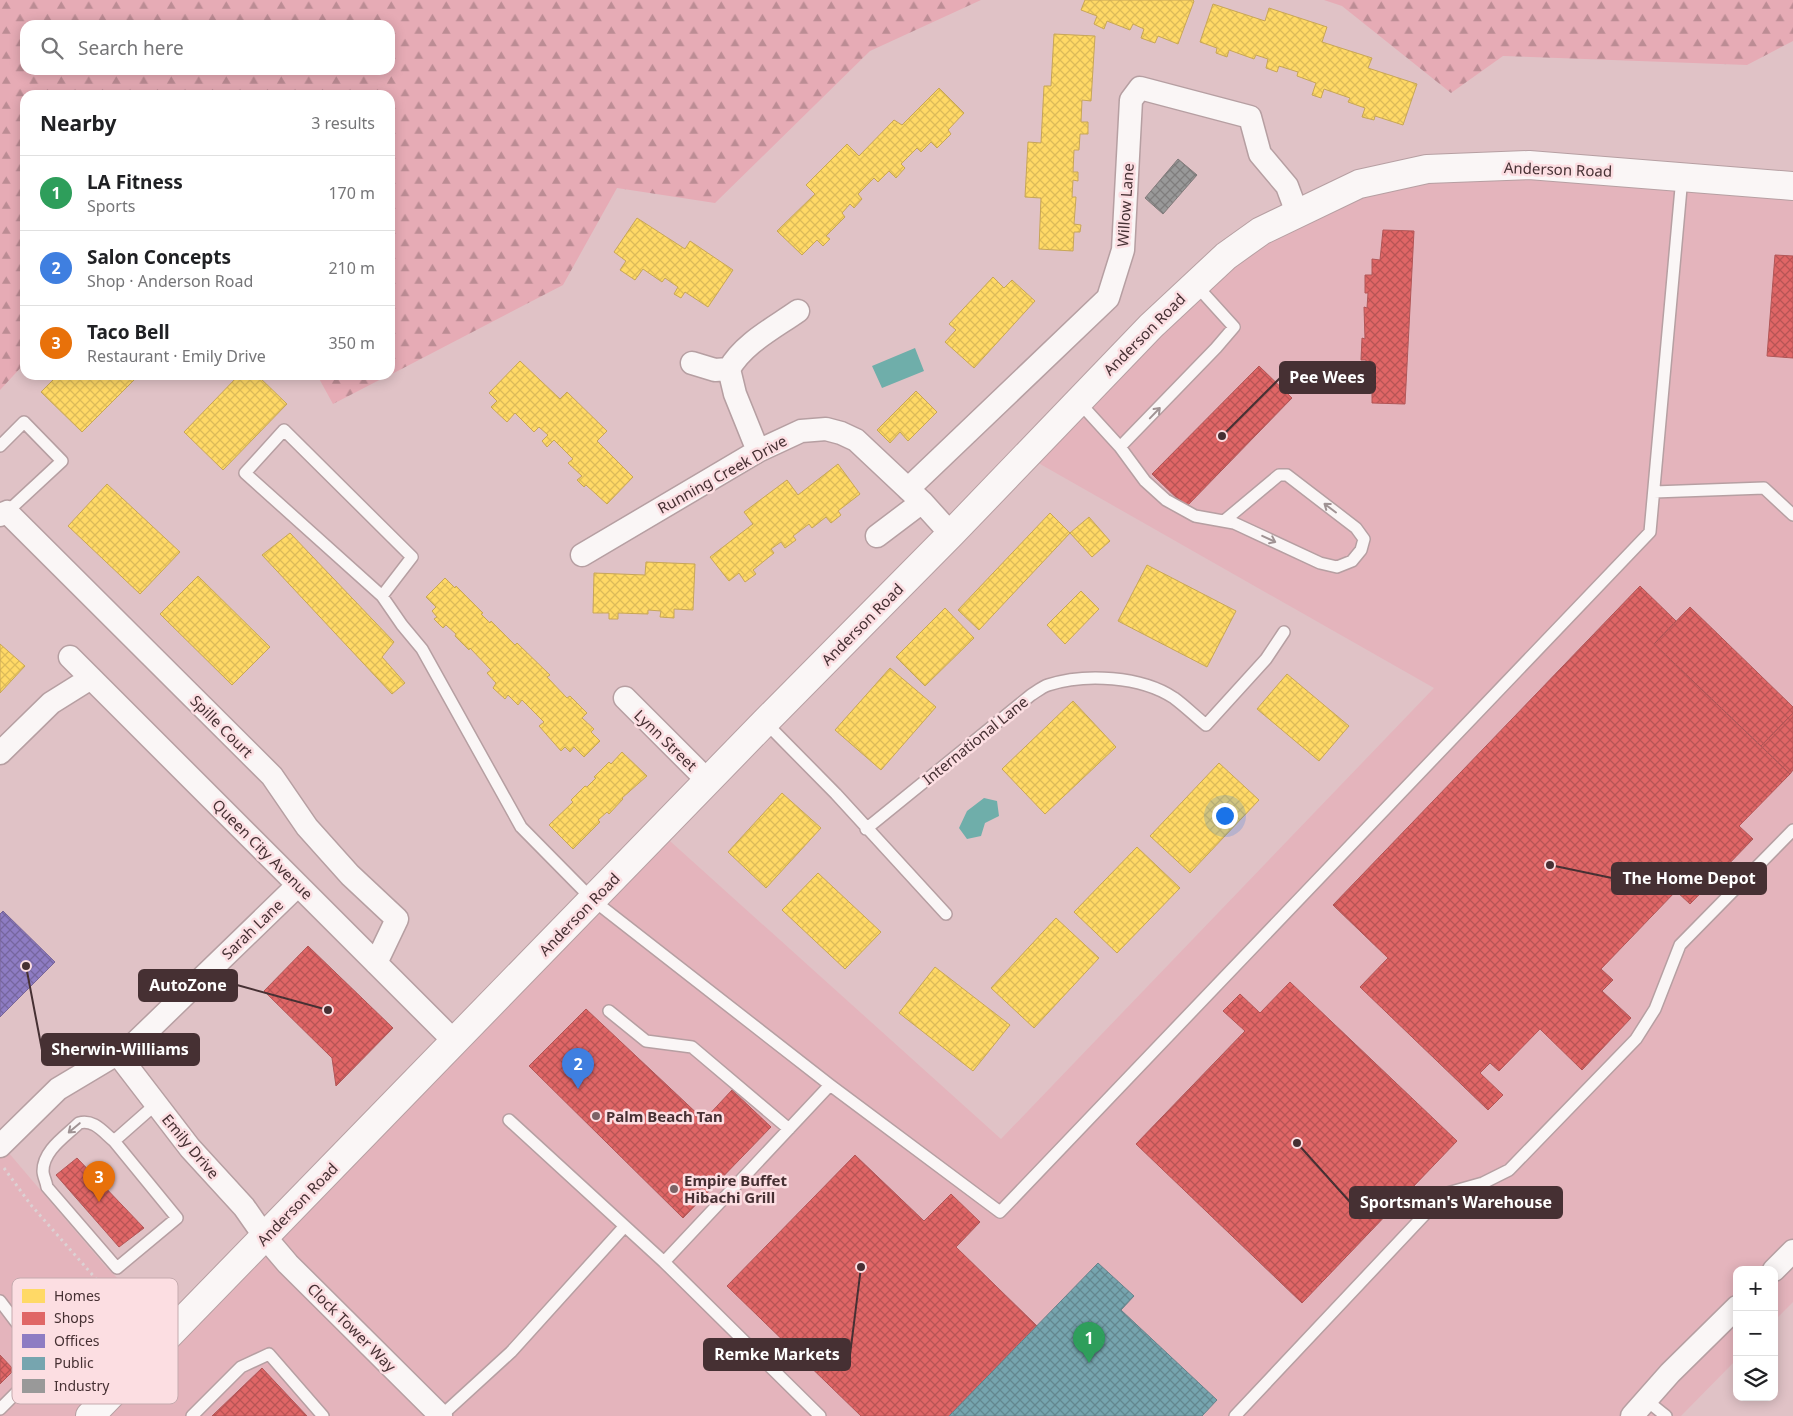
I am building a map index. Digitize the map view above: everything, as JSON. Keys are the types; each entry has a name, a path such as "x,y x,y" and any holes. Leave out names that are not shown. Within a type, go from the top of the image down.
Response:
{"street":[{"name":"Willow Lane","path":"915,496 1108,298 1123,250 1131,100 1140,88 1250,118 1260,154 1286,186 1297,213"},
{"name":"Anderson Road","path":"178,1326 765,722 951,534 1151,326 1226,256 1261,232 1359,184 1427,169 1529,165 1793,186"},
{"path":"758,451 735,394 730,369 736,357 745,349 798,311"},
{"path":"692,363 715,370 730,369"},
{"name":"Running Creek Drive","path":"582,555 758,451 801,431 826,430 841,433 856,440 915,496 951,534"},
{"path":"877,536 915,496"},
{"name":"Spille Court","path":"2,511 272,776 307,827 350,874 397,919 376,963"},
{"name":"Queen City Avenue","path":"70,657 455,1042"},
{"path":"0,752 51,703 91,678"},
{"name":"Lynn Street","path":"625,698 708,782"},
{"name":"Sarah Lane","path":"1,1145 58,1089 135,1043 298,885"},
{"name":"Emily Drive","path":"117,1054 190,1148 244,1207 265,1237"},
{"name":"Clock Tower Way","path":"265,1237 288,1264 441,1416"},
{"path":"1778,1266 1793,1251"},
{"path":"1639,1408 1670,1373 1733,1311"},
{"name":"Anderson Road","path":"90,1416 102,1404"}],"lane":[{"path":"382,596 412,557 284,430 245,473 382,596 402,625 422,649 521,827 593,900 830,1085 1000,1212 1650,532 1682,176"},
{"path":"1120,447 1234,328 1194,284"},
{"path":"1078,402 1120,447 1146,481 1166,500 1195,516 1234,523 1320,562 1337,567 1352,561 1361,550 1364,539 1356,528 1286,476 1279,475 1224,521"},
{"path":"0,446 24,422 62,461 2,511"},
{"path":"1654,492 1764,488 1793,515"},
{"name":"International Lane","path":"866,829 1031,695 1046,686 1088,677 1114,678 1155,688 1174,698 1206,725 1266,659 1284,632"},
{"path":"765,722 836,794 866,829 946,914"},
{"path":"1234,1416 1444,1194 1483,1183 1508,1170 1636,1039 1655,1009 1680,945 1793,830"},
{"path":"609,1011 646,1041 692,1047 790,1129"},
{"path":"664,1262 830,1085"},
{"path":"114,1141 156,1104"},
{"path":"509,1120 664,1262 820,1416"},
{"path":"92,1122 114,1141 176,1218 117,1268 47,1186 43,1170 51,1150 79,1123 92,1122"},
{"path":"441,1416 511,1352 624,1227"},
{"path":"0,1301 12,1317"},
{"path":"192,1416 241,1367 269,1354 323,1416"},
{"path":"0,1409 12,1397"},
{"path":"1639,1408 1666,1416"}],"path":[{"path":"1,1145 3,1166 13,1183 96,1278"}],"shaded area":[{"path":"1427,169 1793,186 1793,1302 1778,1317 1778,1266 1733,1266 1733,1363 1681,1416 0,1416 0,1146 2,1145 117,1278 12,1278 12,1404 178,1404 178,1327 660,832 1001,1139 1434,688 1026,456 1226,256"}],"green space":[{"path":"0,0 981,0 870,51 715,203 617,188 563,285 395,372 395,90 20,90 20,368 0,390"},
{"path":"1324,0 1793,0 1793,41 1747,65 1503,56 1451,93 1342,6"},
{"path":"320,380 379,380 333,404"}],"water":[{"path":"915,348 924,371 882,388 872,366"},
{"path":"984,798 997,801 999,816 985,823 981,836 967,839 959,828 967,811"}],"building: Homes":[{"path":"1085,0 1194,1 1178,44 1158,36 1155,43 1141,38 1144,29 1133,24 1130,30 1107,21 1104,29 1094,24 1097,16 1081,10"},
{"path":"1213,4 1265,21 1269,8 1327,27 1322,42 1372,58 1368,68 1417,84 1403,125 1375,116 1374,120 1362,117 1365,108 1348,102 1350,98 1324,89 1321,98 1312,95 1316,83 1297,76 1298,72 1279,66 1277,72 1266,68 1268,59 1256,55 1254,59 1229,50 1227,57 1216,53 1217,48 1200,42"},
{"path":"1054,34 1095,36 1091,101 1082,100 1081,122 1088,122 1088,134 1080,134 1079,150 1074,150 1073,172 1078,172 1078,181 1073,180 1072,197 1076,197 1074,224 1081,225 1080,232 1074,232 1073,251 1039,249 1041,198 1025,197 1028,142 1041,143 1044,86 1051,86"},
{"path":"939,88 964,113 948,130 951,134 937,148 931,142 921,152 917,148 901,164 905,168 896,178 889,171 878,182 874,178 858,194 862,199 854,208 850,204 842,213 845,217 826,236 830,239 823,246 817,240 802,255 777,231 815,194 806,185 847,144 859,156 894,120 902,125"},
{"path":"637,218 685,249 690,241 733,270 708,307 685,292 681,298 674,294 678,287 665,278 662,282 643,269 635,280 620,270 626,261 614,252"},
{"path":"993,277 1004,288 1012,280 1035,301 974,368 945,342 956,330 949,324"},
{"path":"520,361 560,399 567,392 607,431 597,441 633,477 607,504 586,485 584,487 577,480 582,476 568,463 573,459 554,440 547,447 542,441 548,435 539,427 534,432 515,413 507,422 491,407 497,401 489,393"},
{"path":"53,380 134,380 82,432 41,392"},
{"path":"234,380 262,380 287,404 223,470 184,432"},
{"path":"916,391 937,412 908,441 900,432 890,443 877,430"},
{"path":"838,464 860,494 838,511 841,515 831,523 826,517 812,528 809,524 793,536 796,540 785,548 781,542 771,549 774,553 753,570 756,574 745,582 739,573 729,581 710,557 753,524 744,512 787,480 798,495"},
{"path":"107,484 180,552 140,594 68,526"},
{"path":"1050,513 1070,533 979,630 958,610"},
{"path":"1089,517 1110,541 1092,557 1070,533"},
{"path":"290,533 394,642 382,657 405,683 392,694 262,555"},
{"path":"646,562 695,564 693,610 674,609 674,618 660,617 661,611 648,610 648,614 618,613 618,619 609,619 609,613 593,613 594,573 645,575"},
{"path":"1147,565 1236,611 1207,667 1118,621"},
{"path":"198,576 270,647 232,685 160,614"},
{"path":"445,578 455,588 456,586 483,613 481,614 490,623 491,621 515,645 517,643 550,675 547,677 567,698 570,696 587,713 582,718 594,729 591,732 600,741 584,757 574,747 570,752 565,747 561,751 539,726 544,722 522,700 518,705 508,695 505,699 493,688 496,683 487,673 491,670 446,625 443,628 434,619 437,617 432,611 436,607 426,597"},
{"path":"1081,591 1099,609 1065,644 1047,625"},
{"path":"945,608 974,638 925,686 896,657"},
{"path":"0,644 25,666 0,693"},
{"path":"890,668 936,707 881,770 835,730"},
{"path":"1287,674 1349,726 1319,761 1257,709"},
{"path":"1073,701 1116,747 1045,814 1002,769"},
{"path":"622,752 647,776 622,798 609,814 607,812 598,820 600,822 573,849 549,825 573,802 571,800 585,786 587,787 596,778 594,777 609,762 611,764"},
{"path":"1219,763 1259,800 1190,873 1150,836"},
{"path":"782,793 821,828 766,888 728,852"},
{"path":"1137,847 1180,888 1117,953 1074,912"},
{"path":"818,873 881,932 845,969 782,910"},
{"path":"1056,918 1099,958 1034,1028 991,988"},
{"path":"935,967 1010,1025 973,1071 899,1013"}],"building: Shops":[{"path":"1383,230 1414,231 1405,404 1372,403 1372,374 1366,374 1366,360 1361,360 1362,338 1365,339 1364,307 1367,308 1368,293 1365,293 1365,275 1372,275 1372,259 1380,260"},
{"path":"1775,255 1793,256 1793,358 1767,356"},
{"path":"1259,366 1292,398 1186,507 1152,474"},
{"path":"1640,586 1676,621 1654,644 1790,774 1739,826 1753,839 1690,904 1676,891 1601,969 1613,980 1602,991 1631,1018 1582,1070 1540,1029 1499,1071 1490,1063 1480,1073 1503,1095 1488,1110 1360,987 1388,958 1333,905"},
{"path":"1690,607 1793,707 1793,713 1761,746 1654,644"},
{"path":"1793,713 1793,770 1790,774 1761,746"},
{"path":"308,946 393,1028 336,1086 332,1058 264,991"},
{"path":"1290,982 1457,1141 1302,1303 1136,1144 1245,1031 1223,1011 1240,994 1260,1013"},
{"path":"586,1009 704,1120 732,1090 771,1127 683,1218 529,1066"},
{"path":"855,1155 924,1221 951,1194 980,1222 956,1247 1037,1326 949,1416 861,1416 727,1286"},
{"path":"77,1158 144,1228 119,1247 56,1175"},
{"path":"0,1355 12,1368 12,1372 0,1384"},
{"path":"262,1368 307,1416 212,1416"}],"building: Offices":[{"path":"3,911 55,962 0,1017 0,914"}],"building: Public":[{"path":"1098,1263 1134,1296 1121,1310 1217,1400 1202,1416 949,1416"}],"building: Industry":[{"path":"1178,159 1197,175 1163,214 1145,198"}],"place":[{"name":"Pee Wees","path":"1222,436"},
{"name":"The Home Depot","path":"1550,865"},
{"name":"Sherwin-Williams","path":"26,966"},
{"name":"AutoZone","path":"328,1010"},
{"name":"Salon Concepts","path":"578,1089"},
{"name":"Palm Beach Tan","path":"596,1116"},
{"name":"Sportsman's Warehouse","path":"1297,1143"},
{"name":"Empire Buffet Hibachi Grill","path":"674,1189"},
{"name":"Taco Bell","path":"99,1202"},
{"name":"Remke Markets","path":"861,1267"},
{"name":"LA Fitness","path":"1089,1363"}]}
